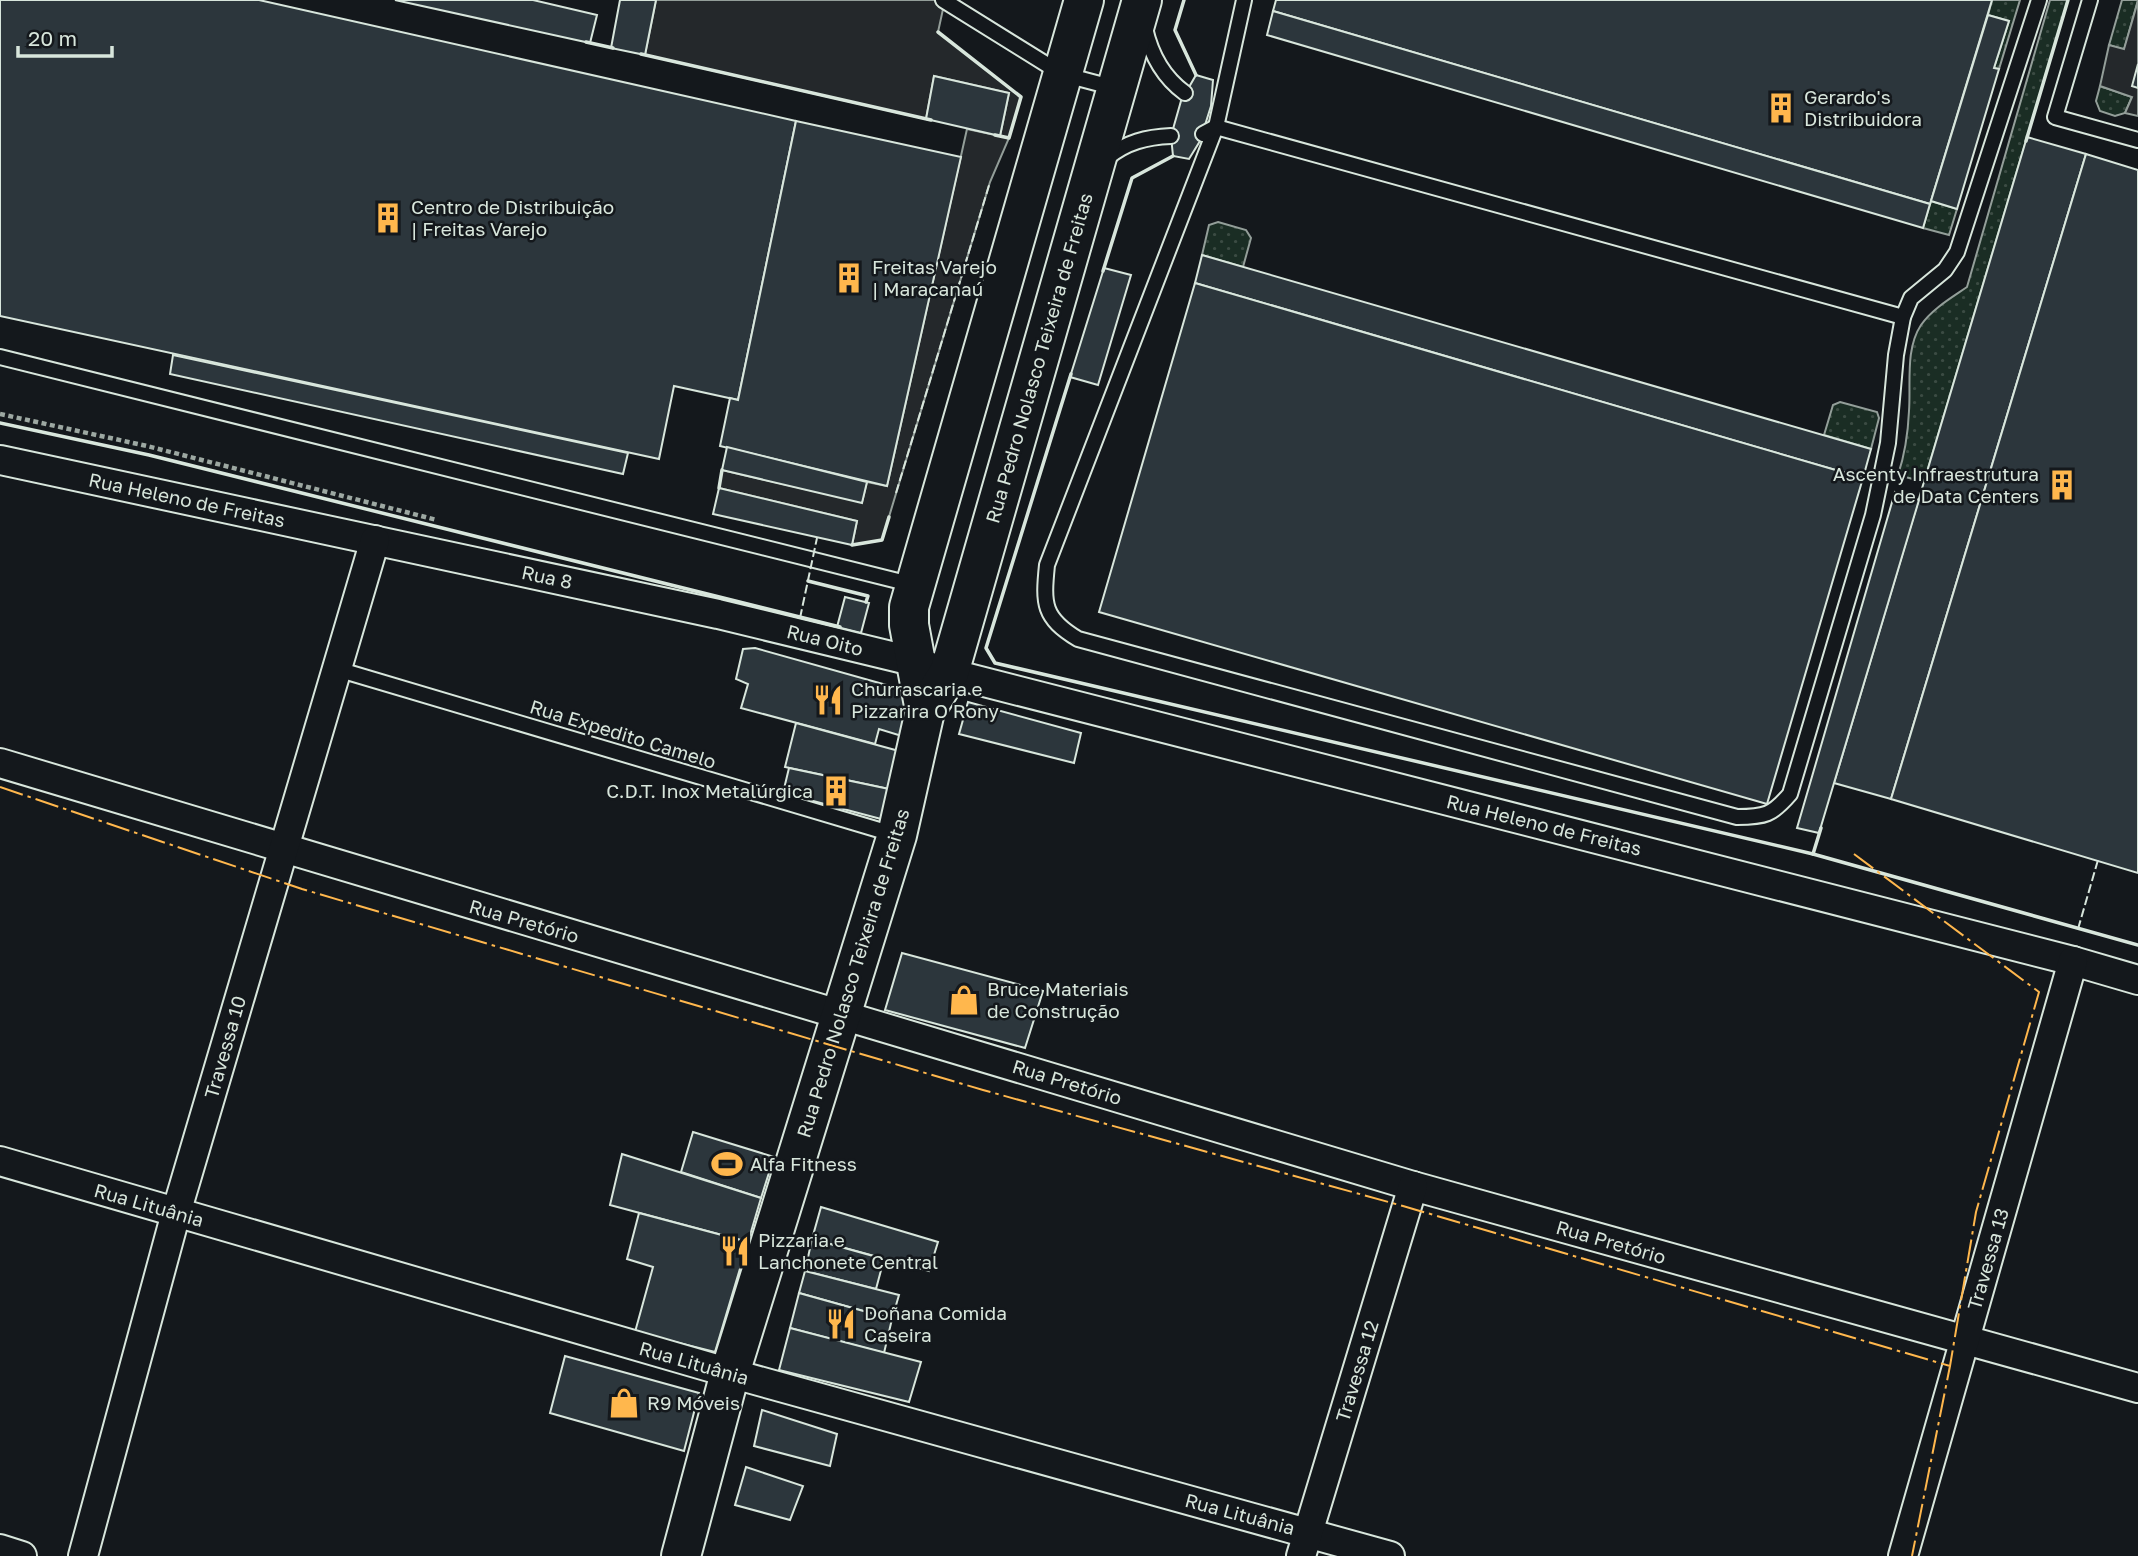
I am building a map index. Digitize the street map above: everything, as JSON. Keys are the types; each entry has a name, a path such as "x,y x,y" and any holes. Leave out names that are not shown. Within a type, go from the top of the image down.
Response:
{"main road":[{"path":"932,667 909,614 915,586 1084,0"},
{"name":"Rua Pedro Nolasco Teixeira de Freitas","path":"681,1556 730,1373 897,835 925,711 932,667 1093,170 1141,4"}],"street":[{"name":"Rua Heleno de Freitas","path":"0,460 375,540"},
{"name":"Rua 8","path":"375,540 718,614"},
{"name":"Travessa 10","path":"83,1556 176,1213 375,540"},
{"name":"Rua Oito","path":"718,614 932,667"},
{"name":"Rua Heleno de Freitas","path":"932,667 2138,980"},
{"name":"Rua Pretório","path":"0,763 1413,1186 2138,1388"},
{"name":"Travessa 13","path":"1903,1556 2073,961"},
{"name":"Rua Lituânia","path":"0,1161 730,1373 1304,1544 1390,1556"},
{"name":"Travessa 12","path":"1304,1544 1413,1186"},
{"path":"0,1549 22,1556"}],"lane":[{"path":"943,0 1062,74 1116,89"},
{"path":"1244,0 1209,130 1047,565 1044,590 1047,611 1059,628 1078,639 1737,817 1761,817 1777,810 1790,794 1873,515 1888,443 1896,355 1903,317 1911,298 1945,270 1957,252 2039,0"},
{"path":"2090,0 2055,117 2138,140"},
{"path":"1141,4 1151,51 1171,83 1185,93"},
{"path":"1209,113 1209,130"},
{"path":"1209,130 1903,317"},
{"path":"1093,170 1120,147 1153,137 1171,136"},
{"path":"0,357 915,586"},
{"name":"Rua Expedito Camelo","path":"337,669 897,835"}],"path":[{"path":"0,414 147,446 440,521"}],"green space":[{"path":"1992,0 2020,0 1999,69 1994,68 2009,21 1988,15"},
{"path":"2050,0 2068,0 1924,482 1898,475 1908,427 1910,367 1916,334 1925,319 1967,287"},
{"path":"2122,0 2138,0 2124,50 2109,45"},
{"path":"2100,86 2132,97 2125,113 2115,116 2100,111 2096,101"},
{"path":"1931,201 1957,209 1949,235 1923,228"},
{"path":"1218,222 1246,230 1251,238 1243,267 1202,255 1209,225"},
{"path":"1840,402 1877,412 1879,418 1871,449 1824,435 1833,405"}],"shaded area":[{"path":"656,0 945,0 938,32 1021,97 1009,138 990,182 882,540 852,545 857,521 719,488 722,470 862,502 867,482 887,486 967,129 1000,136 1009,93 934,76 926,119 645,55"},
{"path":"2138,1 2138,116 2125,113 2132,97 2100,86 2109,45 2124,49"}],"building":[{"name":"Centro de Distribuição | Freitas Varejo","path":"0,0 259,0 796,121 738,400 674,386 659,459 0,316"},
{"path":"395,0 533,0 597,15 590,43"},
{"path":"620,0 656,0 645,55 611,48"},
{"name":"Gerardo's Distribuidora","path":"1276,0 1992,0 1930,204 1273,11"},
{"path":"1273,11 1930,204 1923,228 1267,35"},
{"path":"1988,15 2009,21 1994,68 1999,69 1957,209 1931,201"},
{"path":"2138,64 2138,88 2132,86"},
{"path":"1196,75 1213,80 1211,106 1200,141 1189,159 1173,156 1171,136 1181,101"},
{"path":"934,76 1009,93 1000,136 926,119"},
{"name":"Freitas Varejo | Maracanaú","path":"796,121 961,157 887,486 720,446 730,398 738,400"},
{"path":"2027,137 2086,154 1891,799 1834,783"},
{"name":"Ascenty Infraestrutura de Data Centers","path":"2086,154 2138,170 2138,873 1891,799"},
{"path":"1202,255 1871,449 1863,478 1195,283"},
{"path":"1104,268 1131,275 1098,385 1070,377"},
{"path":"1195,283 1863,478 1767,804 1099,612"},
{"path":"173,355 628,453 623,474 170,374"},
{"path":"727,447 867,482 862,503 722,470"},
{"path":"719,488 857,521 852,545 713,514"},
{"path":"1895,492 1919,500 1819,833 1797,828"},
{"path":"845,597 869,603 861,633 837,627"},
{"name":"Churrascaria e Pizzarira O Rony","path":"755,648 915,693 905,737 879,729 875,744 741,708 748,684 736,679 743,649"},
{"path":"968,702 1081,733 1074,763 959,734"},
{"path":"796,723 899,751 889,789 785,767"},
{"name":"C.D.T. Inox Metalúrgica","path":"789,768 889,789 881,819 783,793"},
{"name":"Bruce Materiais de Construção","path":"902,953 1043,991 1025,1048 885,1010"},
{"name":"Alfa Fitness","path":"693,1132 774,1157 761,1198 681,1172"},
{"path":"622,1154 761,1198 748,1242 610,1205"},
{"path":"821,1207 938,1242 929,1271 812,1239"},
{"path":"639,1213 748,1242 715,1352 635,1332 653,1267 627,1259"},
{"path":"812,1239 884,1259 876,1289 805,1271"},
{"path":"805,1271 899,1295 892,1319 799,1293"},
{"name":"Doñana Comida Caseira","path":"799,1293 892,1319 884,1353 790,1328"},
{"path":"790,1328 921,1362 909,1402 779,1370"},
{"name":"R9 Móveis","path":"565,1356 699,1393 684,1451 550,1413"},
{"path":"762,1410 837,1434 830,1466 754,1446"},
{"path":"746,1467 803,1486 790,1520 735,1505"}],"fence":[{"path":"896,493 990,182"},
{"path":"800,618 817,538"},
{"path":"2078,929 2098,860"}],"wall":[{"path":"1184,0 1175,30 1196,75"},
{"path":"2026,141 2068,0"},
{"path":"938,32 1021,97 1009,138 995,135"},
{"path":"586,42 613,48"},
{"path":"641,54 931,120"},
{"path":"1103,271 1132,178 1173,156"},
{"path":"1071,374 986,648 995,663 1813,854"},
{"path":"0,423 149,455 840,627"},
{"path":"719,488 722,470"},
{"path":"852,545 882,540 889,517"},
{"path":"808,581 868,596 866,602"},
{"path":"1821,828 1813,854 2138,945"}],"power":[{"path":"0,787 302,889 983,1090 1403,1206 1950,1366 1912,1556"},
{"path":"1854,854 2039,992 1976,1212 1950,1366"}],"place":[{"name":"Gerardo's Distribuidora","path":"1781,108"},
{"name":"Centro de Distribuição | Freitas Varejo","path":"388,218"},
{"name":"Freitas Varejo | Maracanaú","path":"849,278"},
{"name":"Ascenty Infraestrutura de Data Centers","path":"2062,485"},
{"name":"Churrascaria e Pizzarira O Rony","path":"828,700"},
{"name":"C.D.T. Inox Metalúrgica","path":"836,791"},
{"name":"Bruce Materiais de Construção","path":"964,1000"},
{"name":"Alfa Fitness","path":"727,1164"},
{"name":"Pizzaria e Lanchonete Central","path":"735,1251"},
{"name":"Doñana Comida Caseira","path":"841,1324"},
{"name":"R9 Móveis","path":"624,1403"}]}
